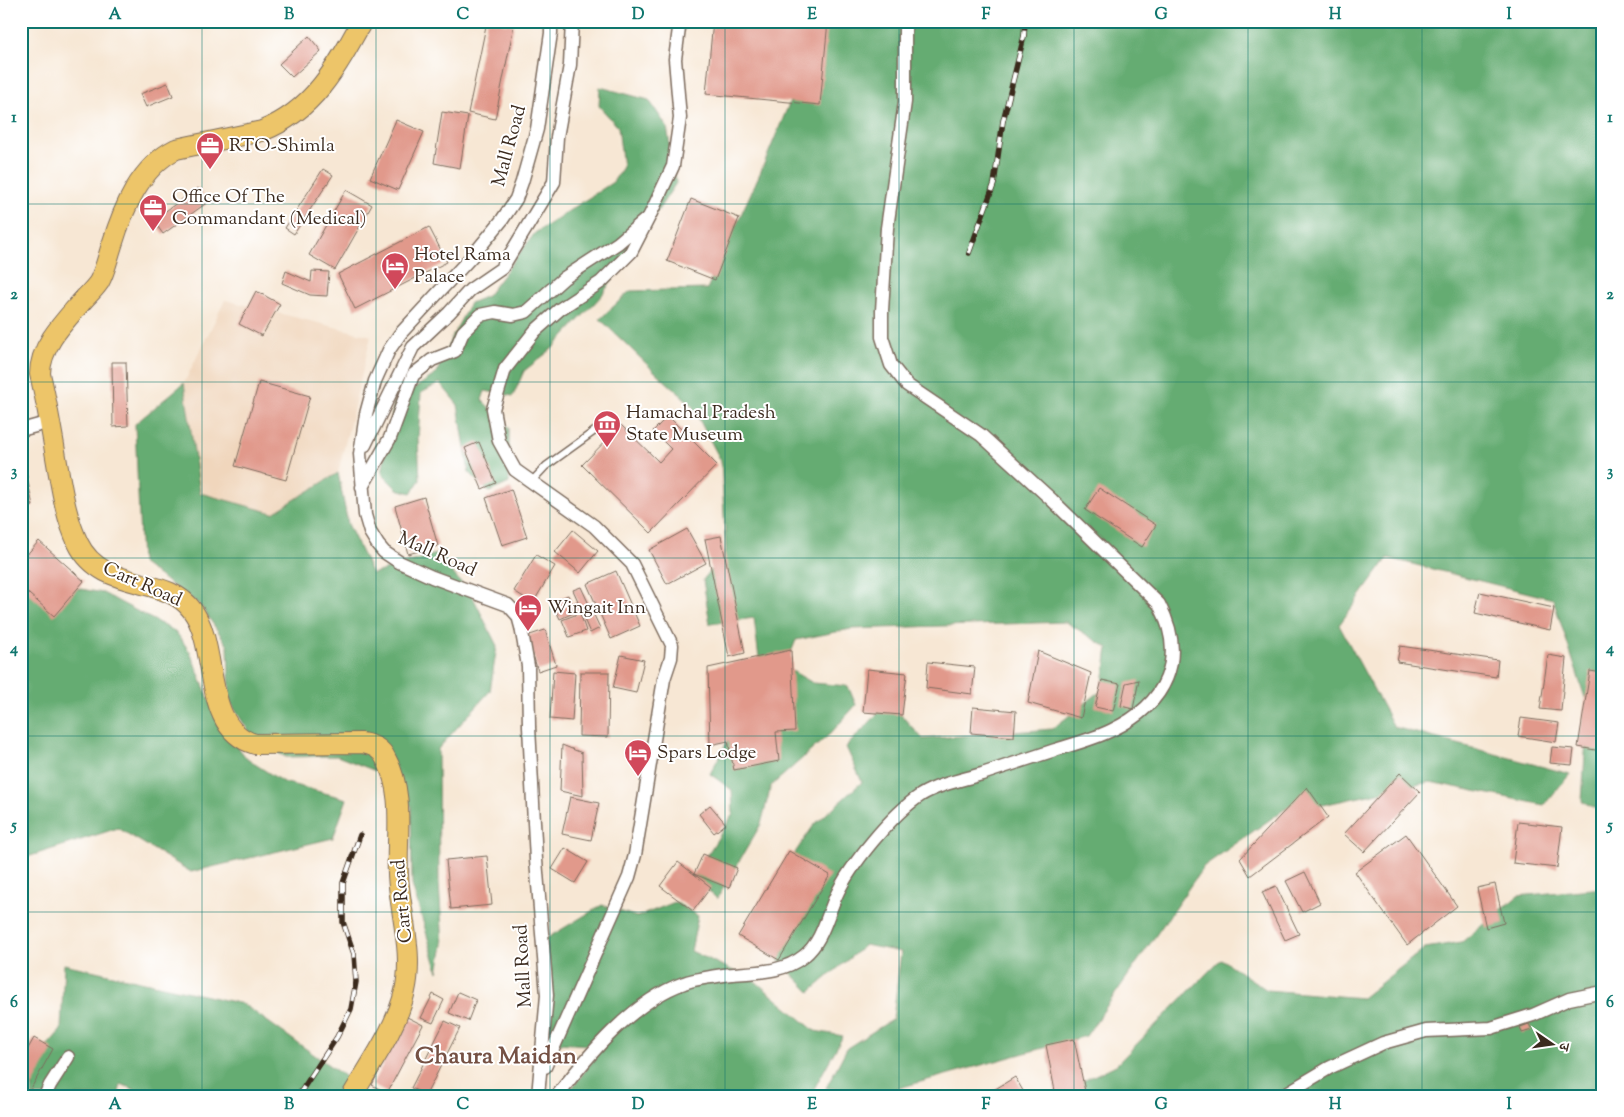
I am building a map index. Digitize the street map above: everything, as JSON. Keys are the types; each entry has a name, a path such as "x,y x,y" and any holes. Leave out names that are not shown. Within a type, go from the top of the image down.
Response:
{"main road":[{"name":"Cart Road","path":"352,1096 392,1026 405,991 407,976 408,954 398,875 399,812 396,788 386,759 382,752 374,745 362,743 270,745 249,742 238,736 228,724 219,705 204,638 197,618 187,604 166,592 121,579 105,572 87,556 79,545 68,520 40,374 42,358 51,341 74,310 99,282 119,222 136,187 155,163 164,155 176,149 262,131 288,118 308,101 332,74 362,21"}],"street":[{"name":"Mall Road","path":"538,1096 547,995 536,860 529,727 528,666 522,628 518,616 508,605 432,577 399,562 384,552 370,532 365,515 360,454 366,414 376,381 389,350 400,334 474,254 502,220 516,199 537,129 551,33 551,21"},
{"path":"360,454 413,348 470,290 502,268 554,182 557,137 570,65 572,21"},
{"path":"540,1078 629,877 635,855 664,679 673,648 668,633 632,564 594,526 515,470 499,441 493,409 505,368 535,331 560,309 602,282 631,252 650,215 672,166 680,118 675,60 680,21"},
{"path":"557,1096 574,1073 619,1026 640,1006 667,990 686,982 703,978 779,969 806,955 824,927 836,896 847,876 894,818 907,805 923,794 938,787 1111,730 1134,717 1156,697 1167,680 1172,642 1168,622 1159,604 981,434 907,385 891,365 882,336 882,311 887,228 905,102 905,21"},
{"path":"362,487 390,438 413,375 432,360 454,351 464,332 480,315 495,312 513,315 526,312 564,278 618,242 650,215"},
{"path":"21,430 50,422"},
{"path":"1282,1096 1329,1068 1383,1043 1426,1031 1491,1028 1533,1015 1569,999 1603,992"},
{"path":"45,1096 68,1057"}],"lane":[{"path":"531,482 546,466 596,430"}],"shaded area":[{"path":"225,300 371,336 338,473 273,513 200,493 184,383"}],"green space":[{"path":"791,21 1603,21 1603,813 1582,801 1588,707 1553,599 1388,558 1339,625 1394,727 1570,774 1544,805 1430,782 1322,805 1285,809 1204,866 1086,1036 881,1093 826,1088 847,1048 893,1019 901,952 865,945 810,992 763,944 777,879 814,825 862,782 846,747 889,702 923,739 1052,729 1102,690 1108,648 1066,622 851,629 796,640 785,667 813,683 848,686 856,705 831,733 771,786 761,824 717,899 694,876 733,814 732,790 710,774 729,738 763,691 754,618 710,624 703,580 726,551 721,461 691,404 600,319 630,291 707,289 761,171 802,73"},
{"path":"600,87 649,100 667,127 676,183 602,295 552,349 524,371 513,396 485,391 482,400 509,428 509,483 489,492 469,472 458,405 440,383 421,393 418,439 420,480 411,493 397,489 382,474 394,402 436,374 451,339 470,303 487,296 535,233 613,182 623,167 618,127 599,106"},
{"path":"184,383 200,493 273,513 338,473 348,524 372,574 436,554 472,595 497,646 490,691 438,749 439,883 443,945 438,972 412,885 411,806 399,780 337,756 286,757 255,741 230,702 228,646 200,605 141,563 135,424"},
{"path":"21,578 103,593 176,632 190,652 217,719 247,759 283,782 347,799 333,838 191,872 118,828 21,859"},
{"path":"1603,888 1603,1096 1092,1096 1079,1083 1116,1065 1221,959 1267,990 1362,998 1425,948 1462,942 1518,896"},
{"path":"675,902 698,916 691,951 755,981 815,1031 843,1036 810,1096 566,1096 604,1046 558,1043 542,1010 539,943 602,905 637,917"},
{"path":"64,964 243,1004 351,1081 343,1096 150,1096 121,1084 118,1096 32,1096 34,1061 61,1030"}],"building":[{"path":"487,21 514,25 495,119 468,113"},
{"path":"713,21 828,21 820,105 706,94"},
{"path":"309,36 321,51 292,77 279,64"},
{"path":"168,83 173,96 146,107 140,94"},
{"path":"442,112 468,116 460,168 434,163"},
{"path":"396,120 424,132 398,190 370,178"},
{"path":"323,169 333,175 294,234 285,228"},
{"path":"198,188 208,202 163,234 153,220"},
{"path":"346,190 372,205 335,270 309,255"},
{"path":"691,199 739,218 715,280 667,261"},
{"path":"429,227 447,262 355,309 338,274"},
{"path":"286,271 311,282 312,271 329,272 327,296 310,295 282,283"},
{"path":"256,291 280,304 262,336 239,324"},
{"path":"112,362 126,362 128,426 113,427"},
{"path":"259,382 310,396 286,480 235,466"},
{"path":"668,416 717,465 651,533 582,465 621,425 659,462 671,449 653,431"},
{"path":"479,442 496,483 482,489 465,448"},
{"path":"21,448 33,506 21,508"},
{"path":"1099,488 1156,525 1142,547 1085,510"},
{"path":"511,489 527,537 502,545 486,498"},
{"path":"424,497 438,546 408,554 395,506"},
{"path":"687,529 706,563 667,584 649,550"},
{"path":"573,530 598,551 580,573 555,552"},
{"path":"721,536 745,653 729,657 705,539"},
{"path":"39,541 84,581 54,616 21,587 21,561"},
{"path":"536,555 555,566 533,603 514,591"},
{"path":"616,571 640,626 611,639 587,584"},
{"path":"581,587 600,628 590,633 580,610 560,619 552,602 568,595 572,604 578,601 573,590"},
{"path":"1480,592 1554,608 1550,630 1475,613"},
{"path":"580,613 586,631 569,637 562,620"},
{"path":"545,630 556,665 538,671 527,636"},
{"path":"1400,646 1498,660 1496,677 1397,662"},
{"path":"791,650 795,731 776,732 779,761 734,770 728,741 710,745 708,668"},
{"path":"1038,651 1091,673 1081,718 1028,703"},
{"path":"621,655 644,660 636,693 613,688"},
{"path":"1548,655 1566,658 1561,711 1540,709"},
{"path":"928,662 975,667 972,694 926,688"},
{"path":"867,669 907,673 902,715 863,712"},
{"path":"553,671 575,673 572,721 550,719"},
{"path":"1590,671 1603,673 1603,738 1601,751 1578,747"},
{"path":"580,672 609,672 608,737 579,736"},
{"path":"1102,680 1120,684 1113,711 1095,707"},
{"path":"1139,680 1133,709 1121,706 1126,683"},
{"path":"973,707 1016,711 1014,737 971,733"},
{"path":"1521,718 1559,723 1556,742 1518,736"},
{"path":"562,745 582,753 583,796 560,791"},
{"path":"1552,747 1574,749 1572,765 1550,763"},
{"path":"1400,773 1420,792 1364,852 1344,834"},
{"path":"1307,787 1328,817 1250,876 1240,859"},
{"path":"570,797 599,803 591,840 562,834"},
{"path":"710,805 726,824 714,833 699,814"},
{"path":"1518,822 1562,827 1557,868 1513,863"},
{"path":"1406,834 1457,906 1407,945 1355,872"},
{"path":"565,848 588,862 575,883 552,869"},
{"path":"789,851 830,875 779,960 738,936"},
{"path":"703,854 737,868 729,888 694,874"},
{"path":"487,856 492,905 451,909 446,860"},
{"path":"678,862 711,887 693,911 660,886"},
{"path":"1305,872 1320,903 1302,912 1286,881"},
{"path":"1495,884 1504,923 1486,928 1477,888"},
{"path":"1276,886 1299,934 1285,940 1262,892"},
{"path":"458,992 476,1000 468,1021 449,1013"},
{"path":"433,994 444,1000 433,1023 421,1018"},
{"path":"407,1017 423,1025 387,1093 372,1085"},
{"path":"445,1021 460,1028 426,1095 411,1088"},
{"path":"1529,1024 1532,1030 1522,1033 1520,1027"},
{"path":"34,1038 53,1049 29,1092 21,1088 21,1061"},
{"path":"1074,1039 1086,1096 1056,1096 1046,1045"},
{"path":"1015,1077 1026,1096 984,1096"},
{"path":"124,1092 135,1095 135,1096 122,1096"}],"railway":[{"path":"969,253 994,184 1003,121 1024,36 1025,21"},
{"path":"298,1096 337,1037 351,1009 356,982 354,954 343,922 343,883 360,835"}],"place":[{"name":"RTO-Shimla","path":"210,170"},
{"name":"Office Of The Commandant (Medical)","path":"153,232"},
{"name":"Hotel Rama Palace","path":"395,290"},
{"name":"Hamachal Pradesh State Museum","path":"607,448"},
{"name":"Wingait Inn","path":"528,632"},
{"name":"Spars Lodge","path":"638,777"}],"district":[{"name":"Chaura Maidan","path":"496,1057"}]}
